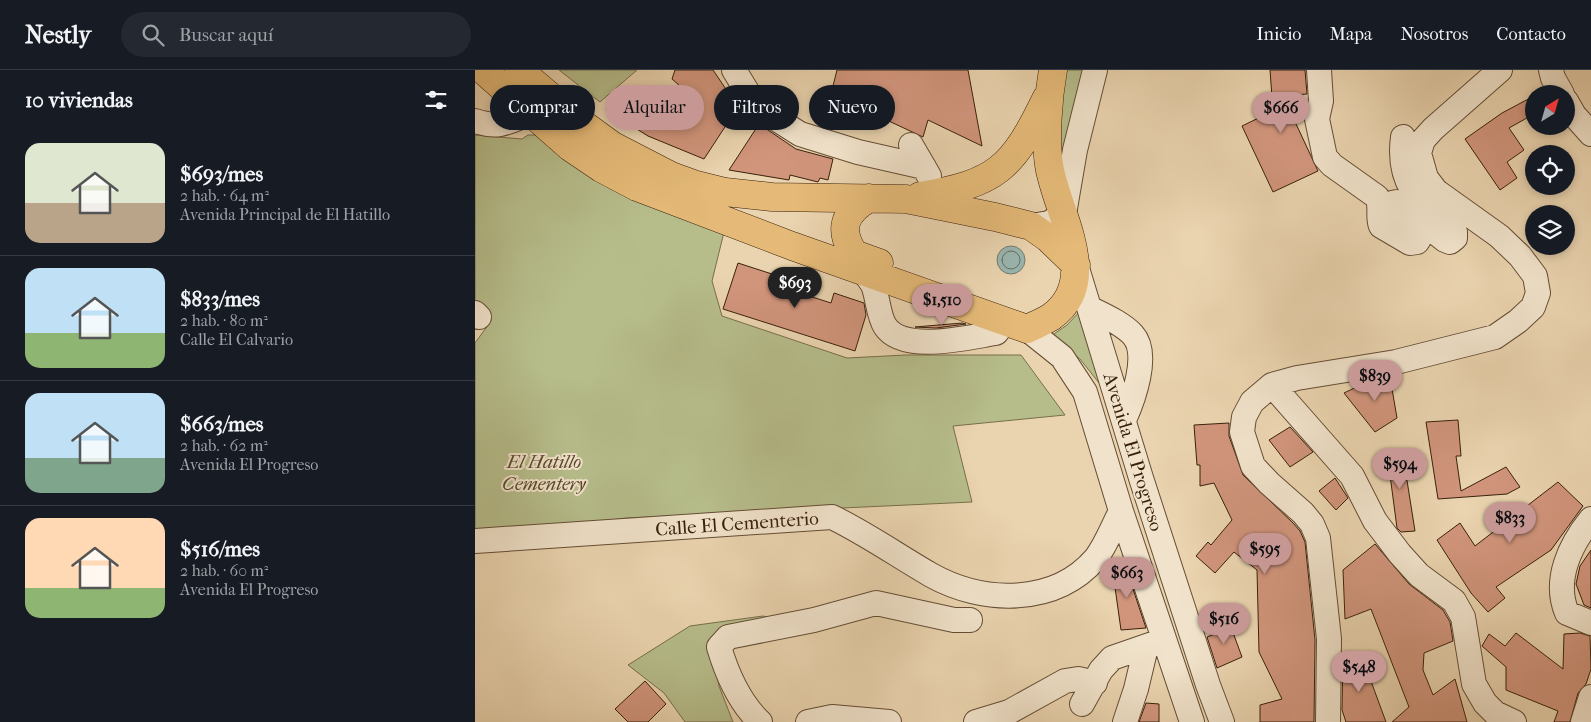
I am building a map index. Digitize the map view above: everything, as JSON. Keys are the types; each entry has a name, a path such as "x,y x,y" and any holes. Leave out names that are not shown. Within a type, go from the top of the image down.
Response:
{"main road":[{"path":"483,70 499,85"},
{"path":"519,70 580,122 613,146 671,176 701,186 748,195 906,199 1031,226 1048,238 1076,265"},
{"path":"550,130 570,147 601,168 637,187 868,278 1009,328 1050,317 1061,308 1073,286 1076,265 1064,214 1054,188 1049,164 1039,139 1050,82"},
{"path":"906,199 967,186 994,174 1021,146 1039,139"},
{"path":"869,198 854,207 846,222 845,236 854,254 975,301 1009,328"}],"street":[{"path":"733,70 756,106 800,134 858,152 924,167"},
{"path":"1031,226 1049,223 1064,214 1075,150 1095,70"},
{"path":"1319,70 1321,101 1317,119 1325,157 1332,165 1377,197 1380,203 1379,222 1381,226 1410,243 1417,242 1419,239 1416,233 1391,212 1389,207 1392,203 1397,202 1445,240 1451,242 1455,238 1455,232 1452,227 1422,203 1411,187 1403,170 1408,147"},
{"path":"1408,147 1423,140 1500,70"},
{"path":"1551,70 1557,85"},
{"path":"1575,116 1591,134"},
{"path":"475,121 490,126"},
{"path":"911,145 938,193"},
{"path":"1328,722 1329,639 1318,538 1312,524 1303,513 1253,466 1242,432 1244,417 1252,402 1272,385 1297,378 1396,362 1495,337 1518,321 1533,307 1538,293 1535,276 1525,262 1499,236 1436,191 1408,147"},
{"name":"Avenida El Progreso","path":"1076,265 1207,685 1222,722"},
{"path":"868,278 885,326 894,335 905,340 943,341 1009,328"},
{"path":"1089,308 1126,329 1134,335 1138,344 1141,356 1139,367 1131,403 1123,420"},
{"name":"Avenida El Progreso","path":"1009,328 1062,357 1085,392 1121,511 1155,643 1192,722"},
{"path":"1272,385 1352,476 1375,521 1400,554 1419,575 1454,601 1463,617 1474,684 1485,702 1495,713 1514,722"},
{"name":"Calle El Cementerio","path":"475,541 833,517 861,531 933,576 971,591 997,595 1027,595 1048,592 1073,579 1096,557 1121,511"},
{"path":"1590,621 1567,613 1561,599 1561,585 1573,546 1578,535 1591,519"},
{"path":"760,722 748,711 725,669 719,646 728,636 814,620 875,603 954,620 970,620"},
{"path":"1082,704 1095,684 1101,670 1112,658 1155,643"},
{"path":"1125,722 1155,643"},
{"path":"976,722 1009,712 1065,681 1078,679 1095,684"},
{"path":"1583,722 1591,696"},
{"path":"808,722 832,717 889,722"}],"green space":[{"path":"559,70 637,70 620,85 605,85 605,98 600,102 595,98 595,85 578,85"},
{"path":"1065,70 1086,70 1062,165 1057,126"},
{"name":"El Hatillo Cementery","path":"475,135 522,139 528,135 546,135 725,228 712,281 722,316 847,358 906,355 1021,355 1065,415 953,426 972,502 626,518 493,535 475,535 475,343 491,321 475,301"},
{"path":"1083,308 1103,388 1080,359 1051,336 1067,325"},
{"path":"763,616 812,626 739,642 714,657 719,686 733,722 685,722 664,693 628,665 690,626"}],"water":[{"path":"1011,246 1021,250 1025,260 1021,270 1011,274 1001,270 997,260 1001,250"}],"building":[{"path":"675,70 713,70 723,85 714,85 714,130 723,130 704,159 648,136 638,130 704,130 704,85 679,85 672,79"},
{"path":"837,70 968,70 982,146 928,120 923,137 895,124 895,85 833,85"},
{"path":"1270,70 1305,70 1307,94 1283,96 1318,171 1273,192 1242,126 1273,111"},
{"path":"1525,101 1525,119 1509,128 1524,150 1507,162 1517,178 1500,190 1465,139 1502,113"},
{"path":"755,130 768,130 796,149 833,159 828,180 820,178 818,182 790,175 789,180 729,170"},
{"path":"738,263 775,275 772,284 831,303 834,293 864,303 866,315 855,351 723,309"},
{"path":"966,324 936,328 915,327"},
{"path":"1390,377 1397,418 1375,432 1344,393 1371,380"},
{"path":"1458,420 1461,456 1456,456 1461,491 1506,467 1520,487 1507,494 1438,499 1426,422"},
{"path":"1229,423 1229,436 1243,475 1293,523 1300,531 1305,542 1315,640 1314,722 1260,722 1260,705 1282,699 1259,652 1257,570 1234,552 1215,573 1196,556 1208,542 1211,545 1232,520 1214,483 1200,486 1200,465 1197,465 1194,425"},
{"path":"1290,427 1313,452 1290,467 1269,440"},
{"path":"1402,449 1415,531 1401,532 1397,528 1390,475 1386,476 1382,454"},
{"path":"1335,478 1348,498 1336,510 1319,491"},
{"path":"1558,482 1583,506 1551,550 1496,587 1505,598 1488,612 1471,593 1437,540 1460,523 1475,546"},
{"path":"1375,544 1409,584 1443,610 1450,622 1453,641 1424,653 1423,670 1433,695 1455,679 1467,722 1392,722 1409,707 1371,609 1345,619 1343,570"},
{"path":"1591,550 1591,608 1584,605 1576,584 1580,566"},
{"path":"1123,559 1146,628 1121,630 1112,566"},
{"path":"1228,619 1242,657 1217,668 1207,637 1217,633 1216,626"},
{"path":"1516,633 1563,669 1564,634 1580,633 1590,636 1591,669 1586,684 1578,693 1570,722 1554,722 1558,711 1506,690 1506,667 1482,646 1489,634 1505,646"},
{"path":"1361,654 1386,722 1346,722 1342,710 1343,657"},
{"path":"645,681 666,704 648,722 628,722 615,709"},
{"path":"1146,703 1159,704 1159,722 1139,722"}]}
